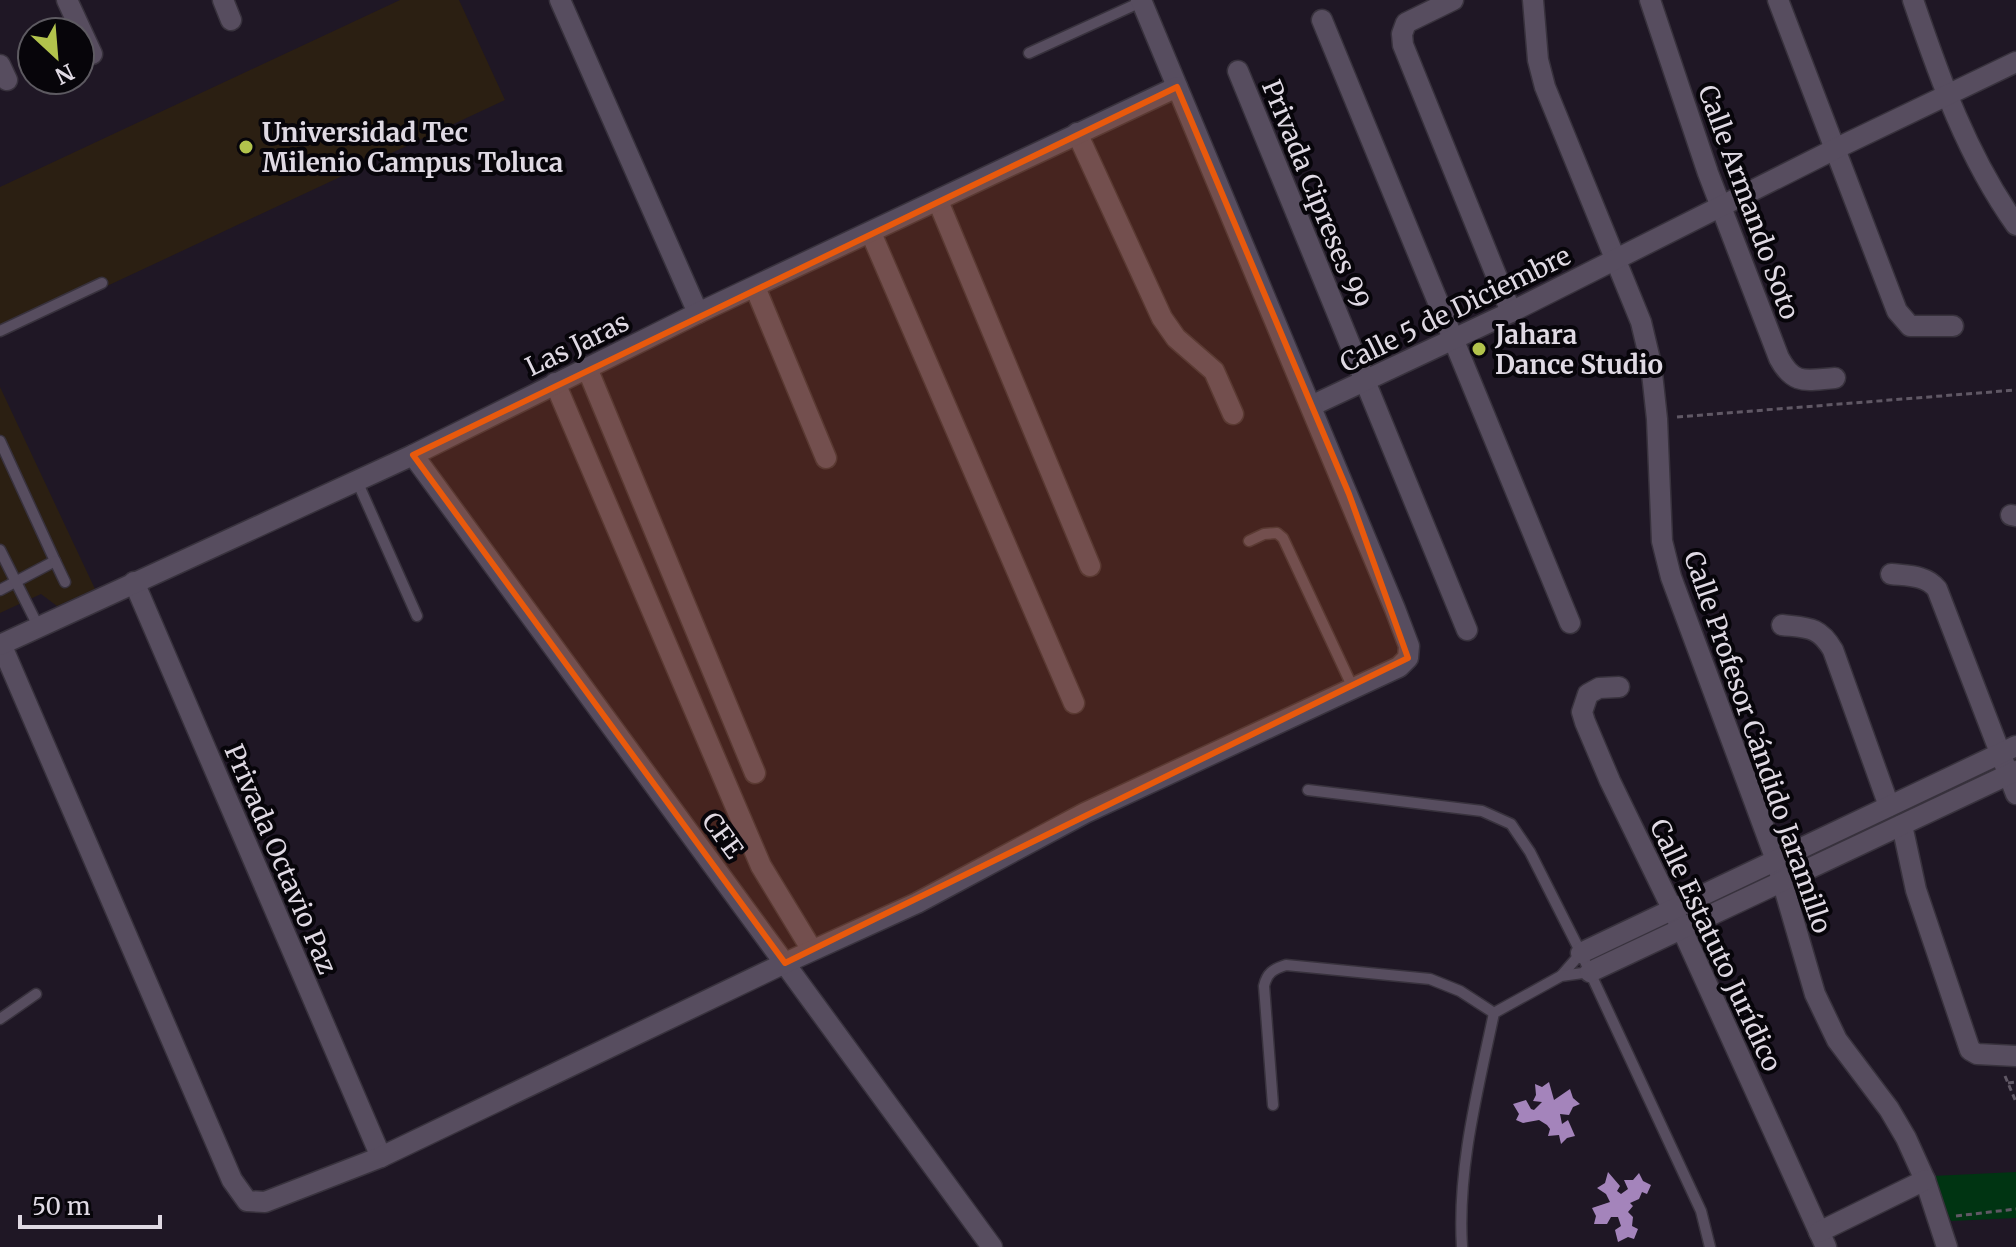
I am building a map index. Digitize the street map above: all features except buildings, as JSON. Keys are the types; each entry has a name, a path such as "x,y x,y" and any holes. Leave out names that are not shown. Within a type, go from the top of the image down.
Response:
{"street":[{"path":"223,0 231,20"},
{"path":"560,0 698,313"},
{"path":"1453,0 1411,20 1403,30 1403,45 1511,312"},
{"name":"Calle Profesor Cándido Jaramillo","path":"1533,0 1538,60 1545,87 1641,322 1651,364 1657,419 1662,541 1671,577 1776,860 1815,994 1829,1026 1889,1109 1925,1180 1947,1247"},
{"name":"Calle Armando Soto","path":"1650,0 1721,207 1785,370 1801,381 1835,378"},
{"path":"1778,0 1897,311 1910,326 1953,326"},
{"path":"1913,0 1945,96 1978,165 2016,225"},
{"path":"0,644 232,1180 247,1201 265,1202 381,1157 968,878 1085,813 1406,662 1409,646 1141,1"},
{"path":"1322,20 1570,623"},
{"name":"Calle 5 de Diciembre","path":"1311,406 1511,312 2016,62"},
{"name":"Privada Cipreses 99","path":"1238,71 1467,630"},
{"name":"Las Jaras","path":"0,644 413,455 698,313 1177,87"},
{"path":"1077,133 1162,318 1176,338 1214,371 1233,414"},
{"path":"938,201 1090,566"},
{"path":"871,233 1074,703"},
{"path":"755,287 826,458"},
{"path":"587,368 755,773"},
{"path":"555,383 761,866 812,950"},
{"name":"CFE","path":"413,455 992,1247"},
{"path":"1891,574 1931,581 1937,589 2008,750 2016,794"},
{"name":"Privada Octavio Paz","path":"134,582 381,1157"},
{"path":"1782,625 1810,628 1826,638 1838,663 1889,806"},
{"name":"Calle Estatuto Jurídico","path":"1619,687 1592,689 1583,702 1582,712 1610,781 1673,909 1823,1240"},
{"path":"1581,953 2008,750"},
{"path":"1590,972 2012,772"},
{"path":"1902,825 1916,890 1966,1042 1974,1053 2006,1056"},
{"path":"1823,1240 1925,1180"}],"lane":[{"path":"1029,53 1141,1"},
{"path":"0,331 102,283"},
{"path":"0,441 65,582"},
{"path":"357,481 417,616"},
{"path":"1249,541 1271,533 1283,538 1353,688"},
{"path":"0,550 38,626"},
{"path":"0,590 55,561"},
{"path":"1308,790 1482,811 1502,818 1519,833 1581,953 1701,1211 1710,1247"},
{"path":"1462,1247 1460,1224 1470,1127 1494,1013 1561,976 1581,953"},
{"path":"1273,1105 1264,986 1266,976 1275,968 1286,965 1430,979 1460,991 1494,1013"},
{"path":"1561,976 1590,972"},
{"path":"0,1019 36,994"}],"path":[{"path":"1657,419 2016,390"},
{"path":"2006,1056 2008,1083 2016,1102"},
{"path":"2008,1083 2016,1082"},
{"path":"2008,1083 2016,1090"},
{"path":"1937,1219 2016,1209"}],"highlighted area":[{"path":"1177,87 1349,494 1408,658 785,963 413,455"}],"shaded area":[{"name":"Universidad Tec Milenio Campus Toluca","path":"400,0 459,0 505,100 0,336 0,187"},
{"path":"0,387 95,589 57,606 41,594 0,613"}],"green space":[{"path":"2016,1172 2016,1218 1951,1221 1932,1176"}],"place":[{"name":"Universidad Tec Milenio Campus Toluca","path":"246,147"},
{"name":"Jahara Dance Studio","path":"1479,349"}]}
